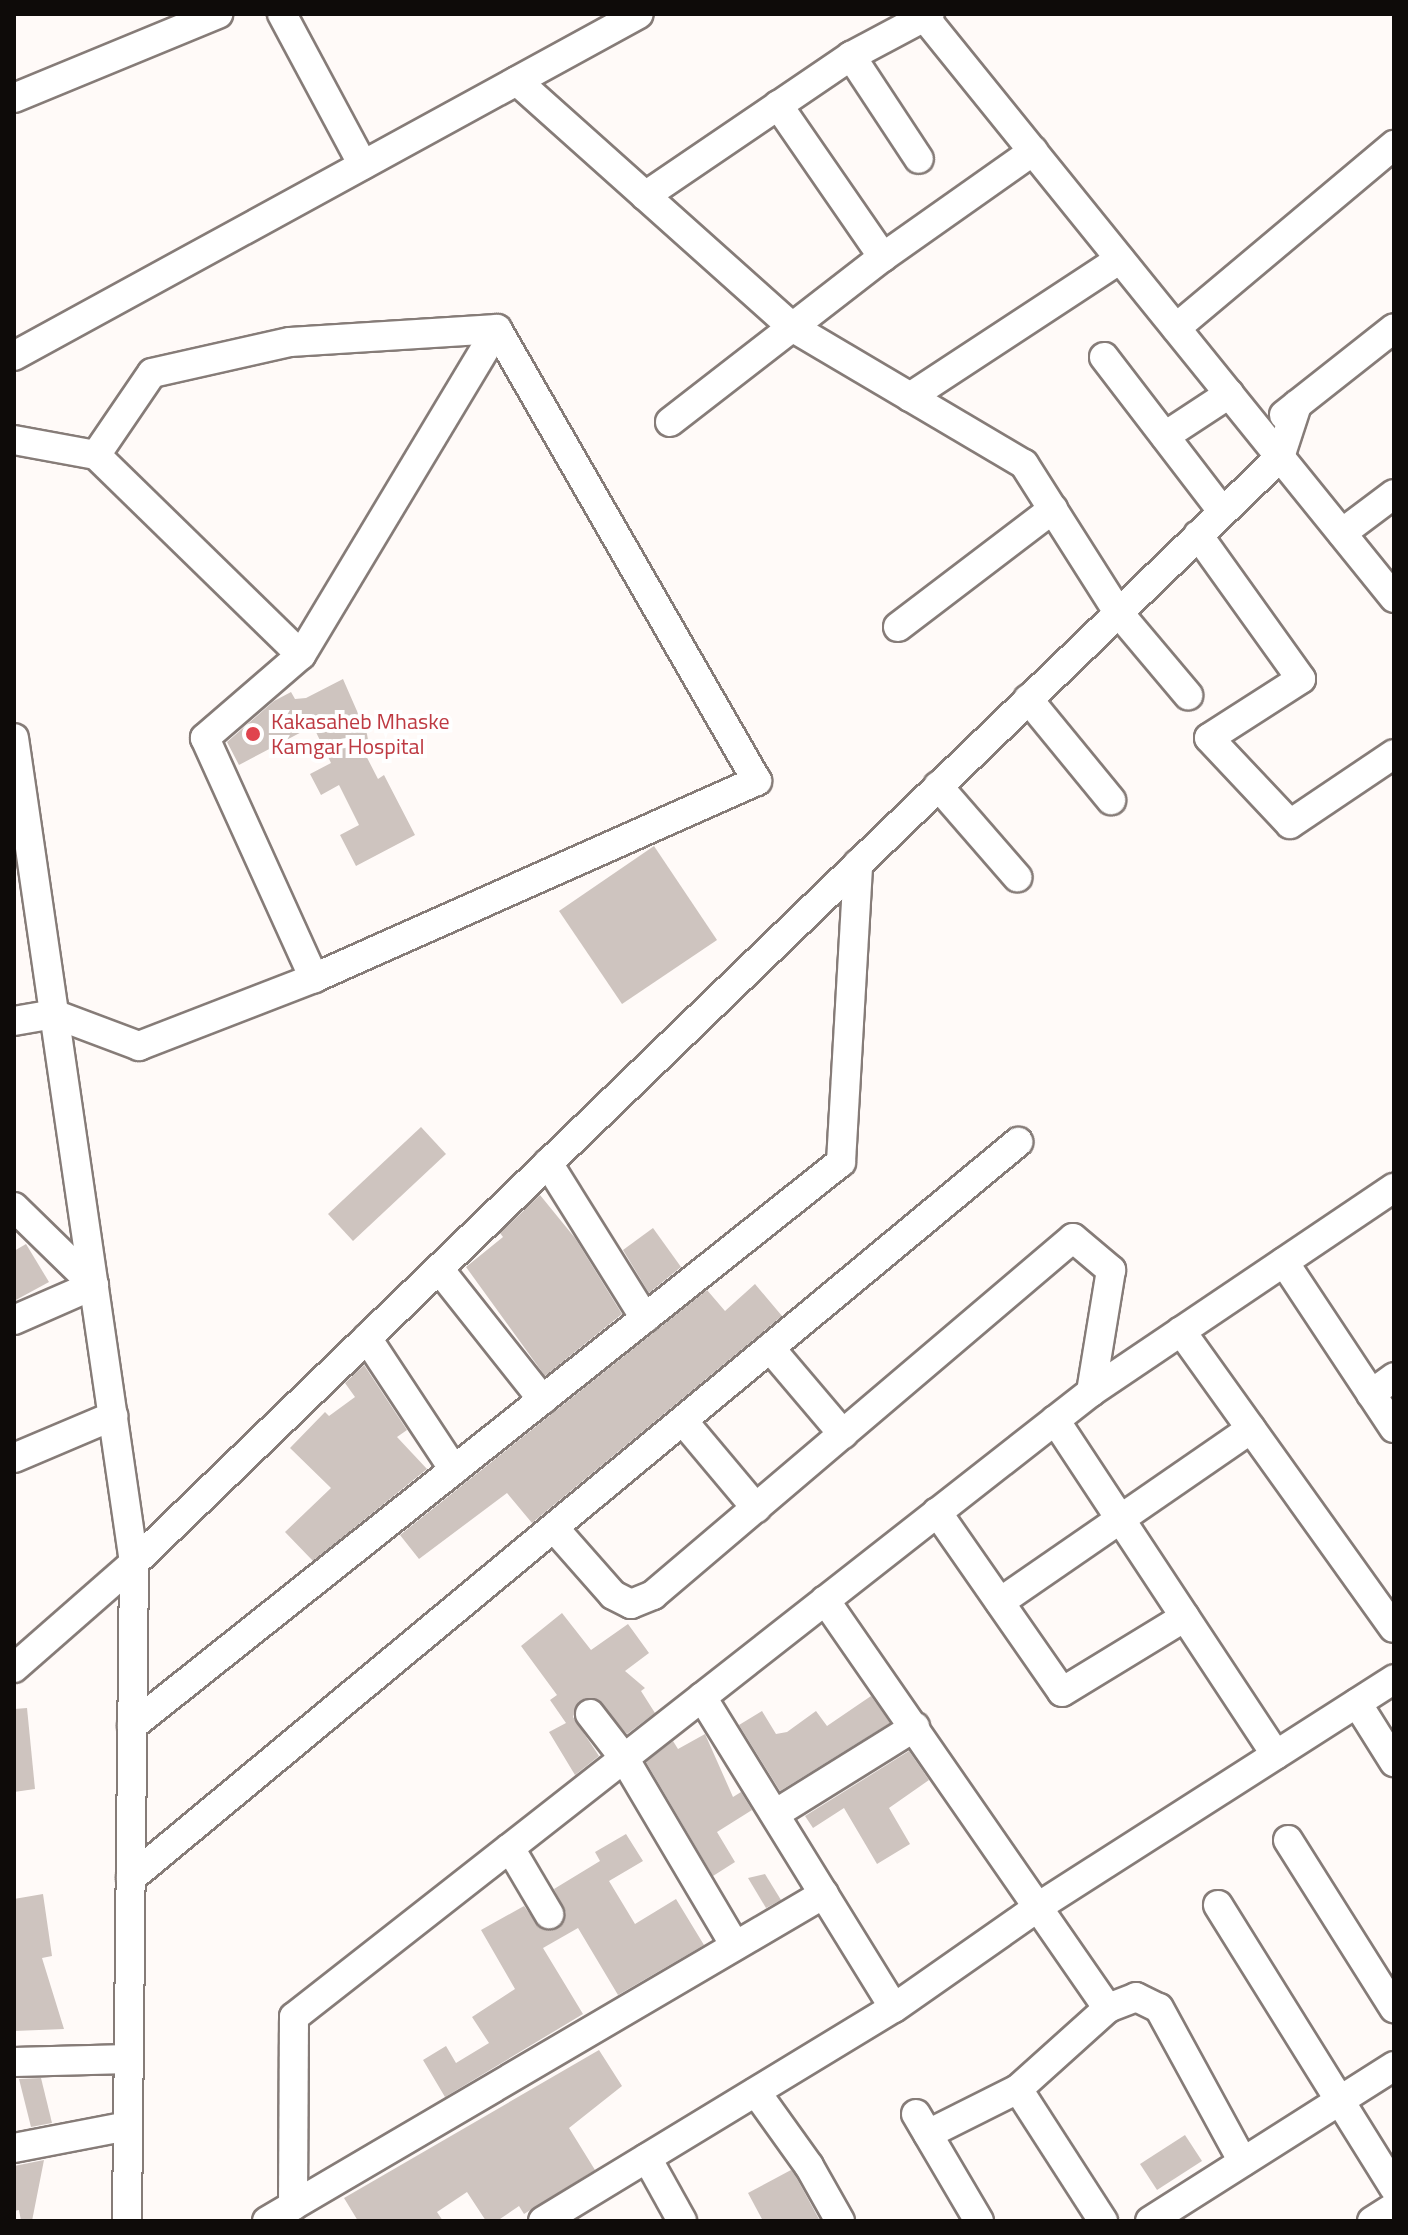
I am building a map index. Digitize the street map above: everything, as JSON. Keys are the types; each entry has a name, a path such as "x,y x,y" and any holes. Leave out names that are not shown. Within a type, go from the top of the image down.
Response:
{"street":[{"path":"14,98 218,14"},
{"path":"282,14 363,165"},
{"path":"645,196 851,56 926,15 1394,598"},
{"path":"14,356 628,17"},
{"path":"851,56 919,159"},
{"path":"517,81 792,327 1024,464 1118,612 1188,695"},
{"path":"778,105 883,257"},
{"path":"1176,328 1394,145"},
{"path":"670,422 883,257 1033,151"},
{"path":"910,397 1120,259"},
{"path":"1261,433 1394,328"},
{"path":"96,455 152,373 290,342 497,329"},
{"path":"314,978 205,738 301,655 497,329"},
{"path":"14,1021 54,1014 139,1046 314,978 757,781 497,329"},
{"path":"1104,357 1222,511"},
{"path":"1165,436 1229,394"},
{"path":"14,1668 134,1563 1280,457 1297,405"},
{"path":"14,440 96,455 301,655"},
{"path":"1342,533 1394,494"},
{"path":"898,627 1053,509"},
{"path":"1198,535 1301,679 1209,738 1290,824 1394,754"},
{"path":"1028,699 1111,800"},
{"path":"14,738 18,792 54,1014 134,1563 127,2221"},
{"path":"938,786 1017,877"},
{"path":"132,1726 841,1162 858,863"},
{"path":"131,1878 1018,1142"},
{"path":"548,1163 645,1318"},
{"path":"293,2206 294,2017 825,1600 947,1514 1091,1392 1394,1188"},
{"path":"14,1207 94,1285"},
{"path":"554,1528 613,1595 631,1604 653,1595 1073,1238 1111,1270 1091,1392"},
{"path":"1284,1262 1383,1385 1394,1428"},
{"path":"439,1269 543,1400"},
{"path":"14,1320 94,1285"},
{"path":"1181,1331 1394,1628"},
{"path":"367,1338 454,1470"},
{"path":"770,1348 843,1434"},
{"path":"14,1458 113,1416"},
{"path":"1055,1420 1276,1755"},
{"path":"683,1421 756,1508"},
{"path":"1000,1602 1251,1429"},
{"path":"947,1514 1000,1602 1062,1692 1185,1617"},
{"path":"825,1600 1041,1905 1108,2008"},
{"path":"543,2221 894,2008 1041,1905 1394,1679"},
{"path":"702,1697 894,2008"},
{"path":"1357,1703 1394,1762"},
{"path":"590,1714 624,1758 735,1946"},
{"path":"775,1814 915,1727"},
{"path":"1288,1840 1394,2008"},
{"path":"510,1848 549,1914"},
{"path":"267,2221 824,1894"},
{"path":"1218,1905 1342,2098 1394,2188"},
{"path":"979,2221 922,2124 1018,2089 1108,2008 1136,1997 1159,2008 1243,2162"},
{"path":"14,2062 129,2059"},
{"path":"1150,2221 1394,2066"},
{"path":"1018,2089 1103,2221"},
{"path":"756,2092 809,2166 840,2221"},
{"path":"14,2148 128,2126"},
{"path":"647,2158 682,2221"},
{"path":"1372,2221 1394,2207"}],"building":[{"path":"343,679 367,734 368,740 360,744 378,779 384,775 415,835 356,866 340,835 359,825 339,785 321,795 310,774 331,763 313,726 239,765 227,742 274,701 291,692 295,699 306,698"},
{"path":"654,846 717,940 622,1004 559,911"},
{"path":"421,1127 446,1154 353,1241 328,1214"},
{"path":"540,1195 575,1238 622,1314 545,1376 466,1267 503,1237 500,1233"},
{"path":"653,1228 681,1267 649,1293 623,1250"},
{"path":"26,1244 49,1282 14,1301 14,1251"},
{"path":"755,1284 782,1316 532,1523 507,1493 419,1559 400,1535 707,1290 725,1311"},
{"path":"364,1365 407,1430 397,1437 427,1469 313,1561 285,1532 331,1488 290,1448 325,1412 329,1416 355,1397 345,1383"},
{"path":"562,1613 591,1650 628,1624 649,1653 625,1671 645,1688 641,1691 655,1713 627,1734 597,1699 579,1701 573,1717 599,1756 575,1775 549,1732 566,1723 550,1700 557,1695 521,1646"},
{"path":"871,1696 890,1723 780,1791 739,1725 762,1711 776,1734 787,1732 816,1711 827,1726"},
{"path":"27,1708 35,1789 14,1792 14,1709"},
{"path":"705,1734 733,1797 741,1792 752,1810 717,1832 735,1862 713,1876 646,1762 673,1741 678,1749"},
{"path":"909,1751 929,1780 889,1808 910,1844 877,1864 844,1808 813,1828 805,1816"},
{"path":"626,1834 643,1861 609,1881 635,1924 676,1899 704,1945 618,1995 578,1928 543,1948 583,2014 445,2097 423,2060 446,2046 456,2063 489,2043 472,2017 515,1989 481,1930 524,1906 540,1928 558,1928 566,1913 554,1889 600,1861 595,1852"},
{"path":"765,1874 781,1900 766,1908 748,1878"},
{"path":"43,1894 52,1956 42,1958 64,2029 14,2031 14,1899"},
{"path":"599,2050 622,2086 569,2128 595,2170 524,2214 519,2206 497,2221 486,2221 467,2192 437,2212 443,2221 358,2221 344,2198"},
{"path":"41,2078 52,2123 31,2127 19,2079"},
{"path":"1185,2135 1202,2161 1157,2190 1140,2164"},
{"path":"44,2160 32,2221 21,2221 19,2210 14,2211 14,2166"},
{"path":"791,2170 820,2221 763,2221 748,2193"}],"place":[{"name":"Kakasaheb Mhaske Kamgar Hospital","path":"253,734"}]}
